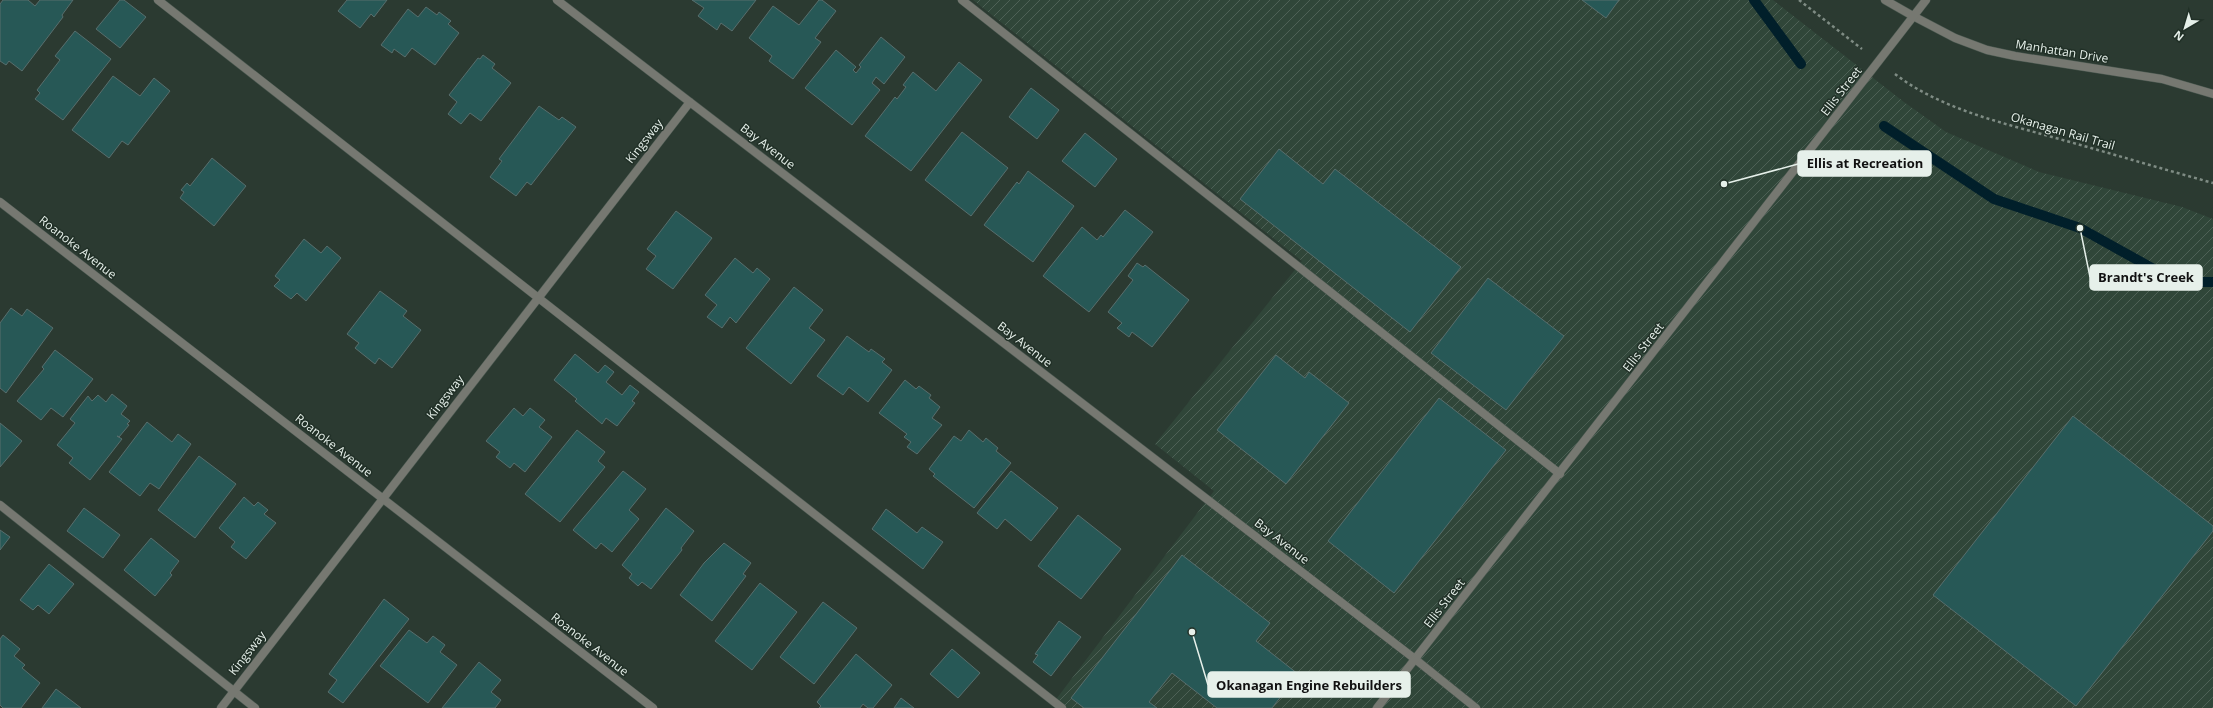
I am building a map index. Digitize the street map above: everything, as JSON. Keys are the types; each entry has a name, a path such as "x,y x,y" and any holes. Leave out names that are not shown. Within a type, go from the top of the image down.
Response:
{"street":[{"path":"158,0 1062,708"},
{"name":"Bay Avenue","path":"557,0 1416,659 1476,708"},
{"path":"962,0 1560,474"},
{"name":"Manhattan Drive","path":"1885,0 1955,38 1987,50 2015,56 2162,79 2213,94"},
{"name":"Ellis Street","path":"1377,708 1560,474 1912,16 1926,0"},
{"name":"Kingsway","path":"220,708 690,102"},
{"name":"Roanoke Avenue","path":"0,202 653,708"},
{"path":"0,505 255,708"}],"path":[{"path":"1799,0 1840,31"},
{"name":"Okanagan Rail Trail","path":"1911,87 1961,109 2000,122 2213,183"}],"shaded area":[{"path":"973,0 1773,0 1904,102 1946,132 2039,172 2182,207 2213,219 2213,708 1062,708 1054,702 1214,491 1155,444 1302,261"}],"building":[{"path":"3,0 28,0 35,6 40,0 73,0 62,15 63,17 22,71 9,61 6,65 0,61 0,4"},
{"path":"120,0 124,0 146,17 120,48 96,29"},
{"path":"347,0 387,0 374,17 371,14 360,28 338,11"},
{"path":"692,0 756,0 732,31 721,23 717,30 698,16 704,8"},
{"path":"819,0 822,0 836,11 815,38 821,42 793,79 769,61 772,56 749,38 773,6 799,25"},
{"path":"1582,0 1619,0 1606,18"},
{"path":"426,7 437,15 439,12 451,21 448,24 459,33 435,65 412,48 405,57 394,49 392,53 381,45 408,9 418,17"},
{"path":"75,31 111,59 63,120 35,99 40,93 37,90 60,60 55,56"},
{"path":"881,37 905,57 884,84 876,77 872,83 880,90 852,125 805,88 836,50 856,67 853,70 856,73 861,67 859,65"},
{"path":"483,55 495,64 492,68 511,83 481,121 470,113 461,124 448,114 457,102 449,95 478,58 480,59"},
{"path":"959,62 982,80 911,171 865,136 895,97 897,99 906,87 903,85 913,72 936,91"},
{"path":"113,76 140,96 154,78 170,91 128,145 122,141 109,158 72,130"},
{"path":"1031,88 1059,110 1037,139 1009,117"},
{"path":"539,106 559,120 562,117 576,127 531,185 527,182 516,196 490,177 502,161 499,159"},
{"path":"962,132 1008,168 971,216 925,180"},
{"path":"1085,133 1117,159 1095,187 1062,161"},
{"path":"1279,149 1323,184 1335,169 1461,267 1410,332 1240,199"},
{"path":"212,158 246,186 214,226 180,198 184,192 181,190 187,183 190,186"},
{"path":"1028,171 1074,206 1033,262 984,225 1017,182 1019,184"},
{"path":"1125,210 1153,232 1089,312 1043,276 1082,227 1097,240 1101,235 1103,237"},
{"path":"676,211 712,238 673,289 646,269 656,256 647,249"},
{"path":"304,239 321,253 327,246 341,258 306,301 297,293 291,299 274,286 280,280 275,276"},
{"path":"735,258 753,273 757,268 770,279 736,323 730,317 722,328 707,317 717,305 705,295"},
{"path":"1137,263 1143,267 1145,265 1189,300 1152,347 1132,332 1129,337 1117,328 1122,323 1108,312 1133,280 1128,276"},
{"path":"1488,278 1564,336 1506,410 1431,353"},
{"path":"794,287 823,310 809,328 825,340 791,384 746,348"},
{"path":"380,291 407,311 403,316 421,330 392,368 379,358 375,364 355,348 359,343 347,334"},
{"path":"11,308 22,316 27,309 53,328 6,393 0,388 0,323"},
{"path":"847,336 869,352 871,349 885,359 882,362 892,370 868,402 849,387 843,395 817,376"},
{"path":"55,350 93,379 63,417 51,408 41,420 17,401 44,369 42,367"},
{"path":"575,354 598,373 605,365 614,372 606,382 622,395 630,385 639,392 632,401 635,403 617,426 606,418 602,424 575,401 577,399 554,380"},
{"path":"1276,355 1305,378 1309,372 1349,403 1286,484 1217,430"},
{"path":"905,380 916,389 919,386 931,395 929,398 940,407 932,418 942,425 917,454 907,447 911,442 904,437 907,434 879,413"},
{"path":"112,394 127,406 121,414 130,421 127,424 129,425 119,437 117,436 122,439 90,480 69,463 73,458 57,445 75,423 70,419 88,396 92,401 98,395 106,402"},
{"path":"1439,398 1506,450 1394,593 1328,541"},
{"path":"514,408 523,416 530,408 545,420 539,427 552,437 525,472 514,463 510,468 496,457 500,452 486,441"},
{"path":"2073,416 2213,526 2213,531 2076,706 1933,595"},
{"path":"147,422 172,442 178,434 191,444 159,489 150,483 140,496 109,472"},
{"path":"0,423 22,441 0,467"},
{"path":"577,430 605,452 598,461 605,467 560,522 525,494"},
{"path":"969,430 983,442 986,438 998,448 996,451 1011,463 974,508 933,476 935,474 929,469 954,436 961,441"},
{"path":"199,456 236,484 195,538 158,510"},
{"path":"623,471 646,489 629,510 639,519 612,552 601,543 596,549 573,530"},
{"path":"1011,471 1058,508 1031,541 1005,519 997,529 977,513"},
{"path":"244,497 254,506 258,502 268,510 264,514 276,523 246,559 231,547 235,542 219,528"},
{"path":"84,508 120,535 103,558 67,531"},
{"path":"666,508 694,531 681,548 682,550 651,589 642,582 638,586 629,578 632,574 622,565"},
{"path":"886,509 917,533 922,527 943,542 923,569 872,529"},
{"path":"1078,515 1121,549 1081,599 1038,566"},
{"path":"0,530 10,537 0,550"},
{"path":"151,538 179,561 170,573 172,575 155,596 124,570"},
{"path":"724,543 751,563 743,574 746,576 712,621 680,595 704,563"},
{"path":"1182,555 1270,623 1256,641 1298,674 1272,708 1217,708 1172,673 1149,702 1157,708 1084,708 1071,698"},
{"path":"49,564 74,584 49,614 38,605 33,610 20,600"},
{"path":"760,583 797,612 752,670 715,641"},
{"path":"384,599 409,619 343,703 328,692 337,680 329,674"},
{"path":"823,602 857,628 814,684 780,657"},
{"path":"1059,621 1081,637 1051,676 1033,662 1038,655 1035,654"},
{"path":"409,630 427,643 433,636 445,645 440,652 457,665 428,703 380,666"},
{"path":"3,635 20,649 14,656 25,665 22,668 40,683 21,708 3,708 0,705 0,639"},
{"path":"952,649 980,673 958,698 930,674"},
{"path":"856,654 892,685 873,708 868,708 863,704 860,708 819,708 821,706 817,702"},
{"path":"479,662 501,680 491,692 501,700 495,708 442,708"},
{"path":"56,689 81,708 42,708"},
{"path":"901,698 914,708 894,708"}],"waterway":[{"path":"1754,0 1801,64"},
{"path":"1884,126 1994,199 2080,228 2177,282 2213,282"}],"place":[{"name":"Ellis at Recreation","path":"1724,184"},
{"name":"Brandt's Creek","path":"2080,228"},
{"name":"Okanagan Engine Rebuilders","path":"1192,632"}]}
